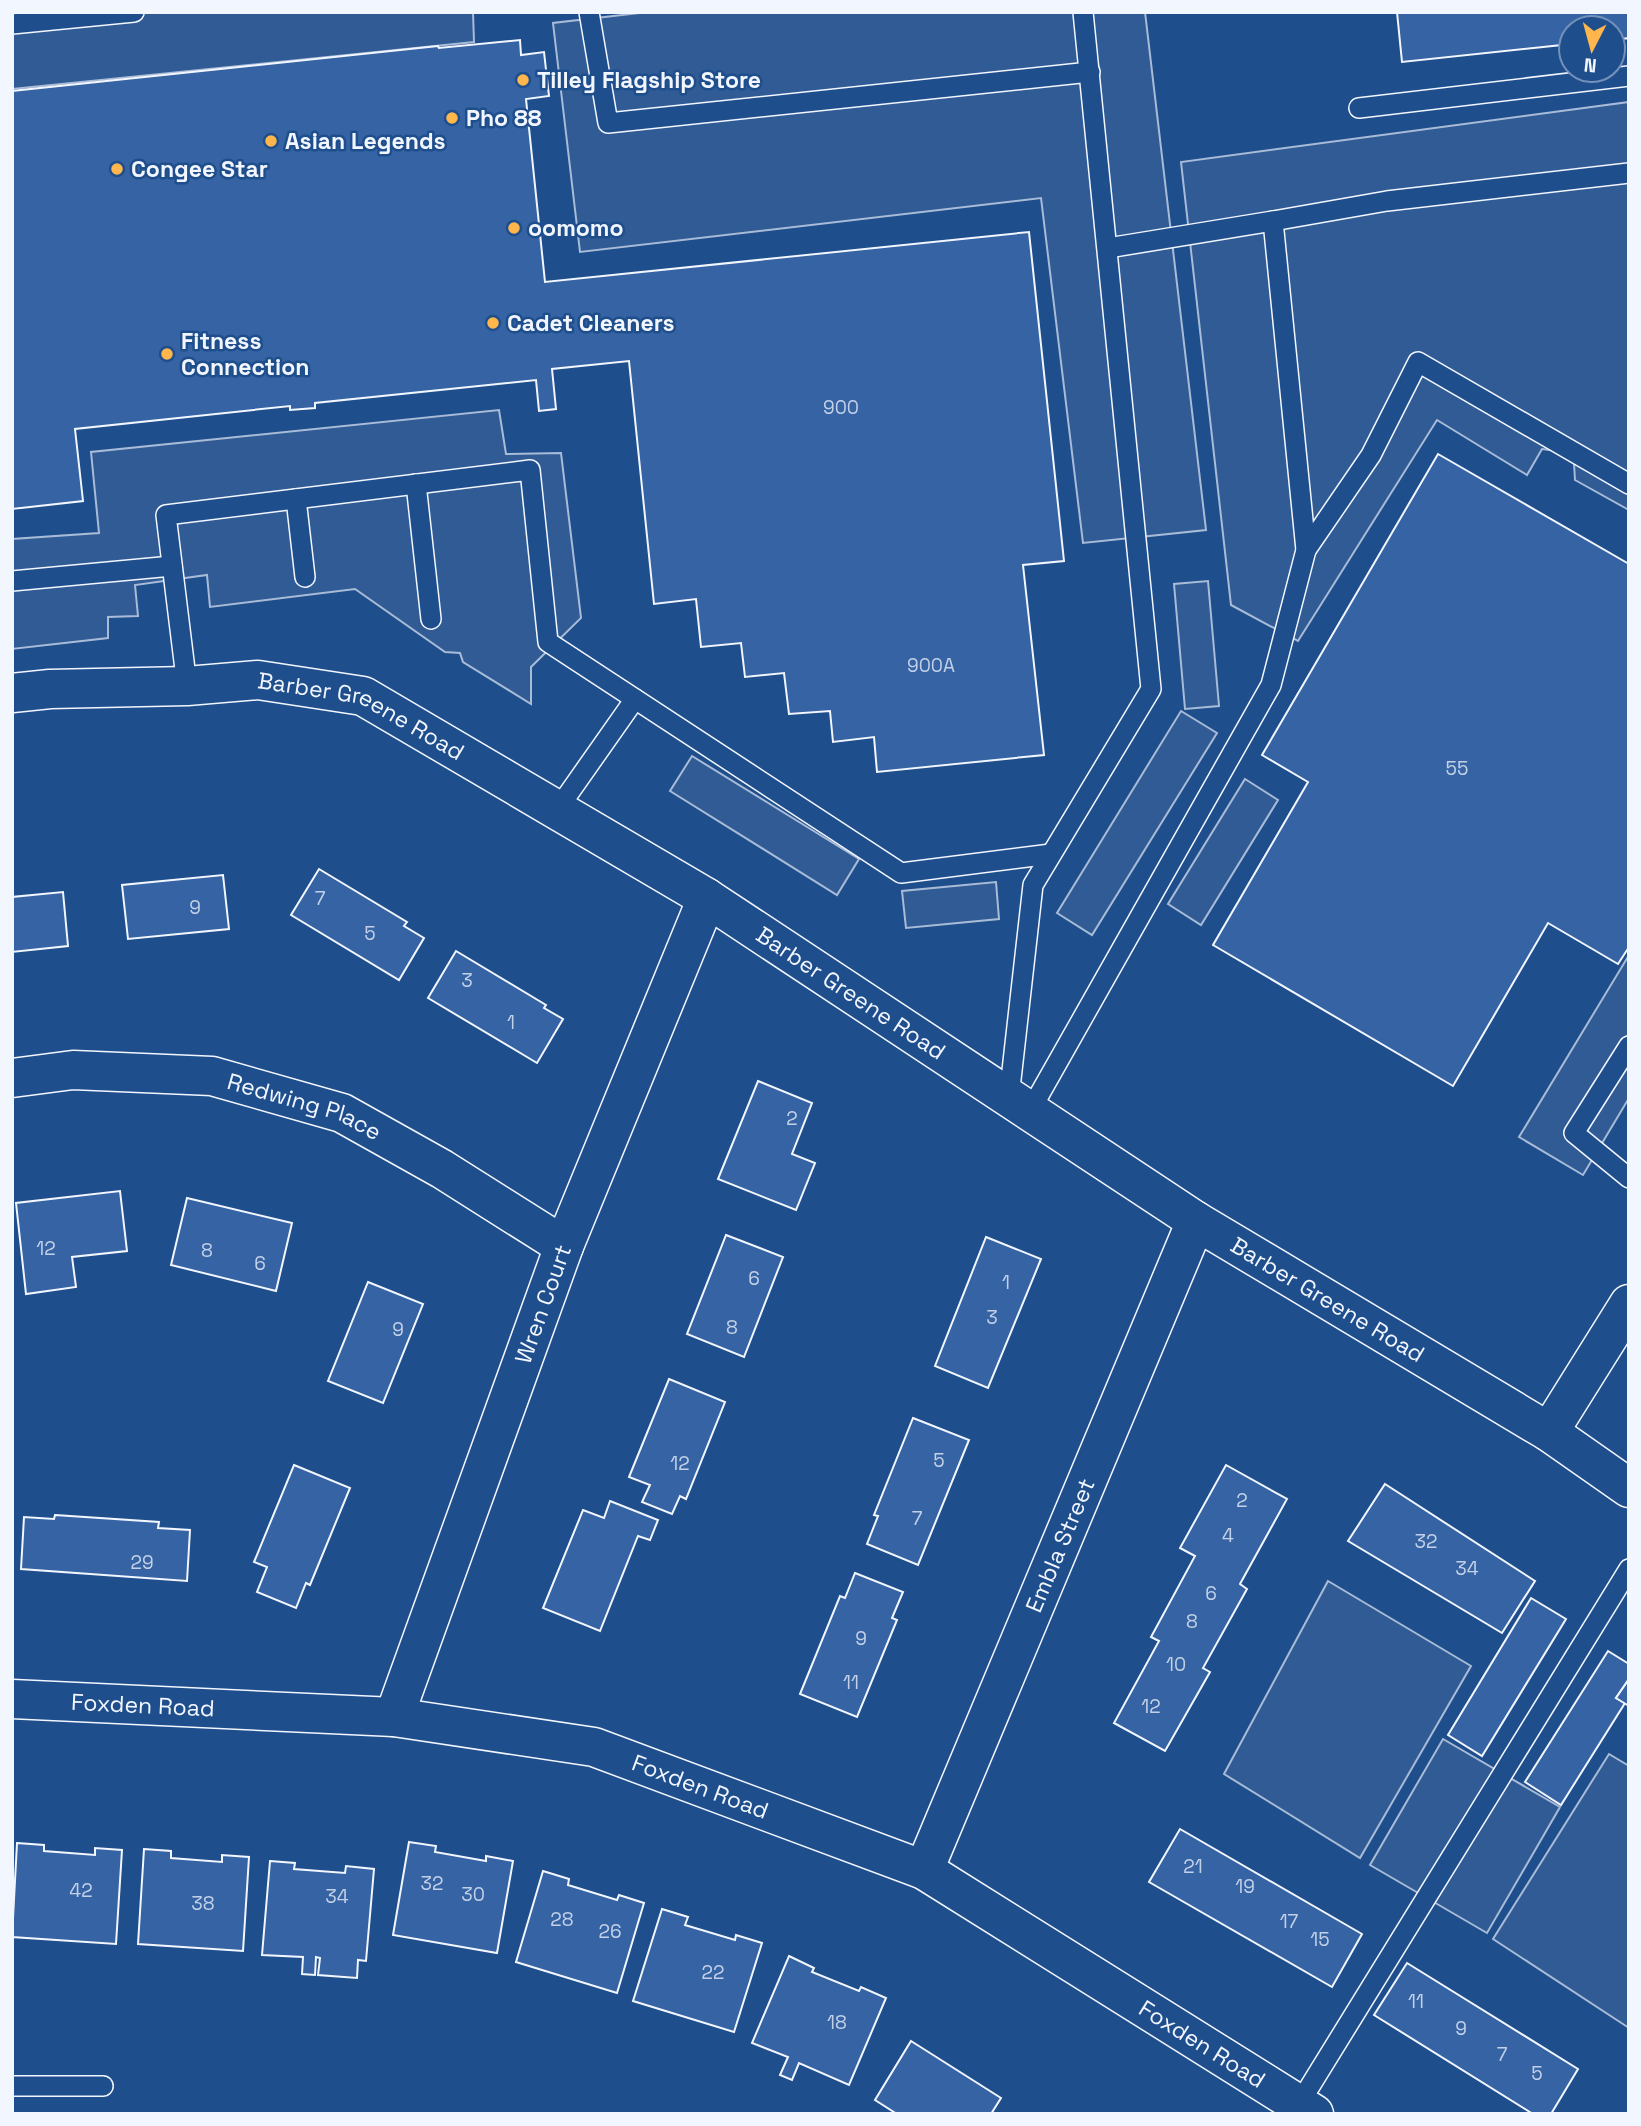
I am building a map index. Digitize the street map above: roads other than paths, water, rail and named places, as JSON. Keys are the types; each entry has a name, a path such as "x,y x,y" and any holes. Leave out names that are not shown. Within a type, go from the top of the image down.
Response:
{"street":[{"name":"Barber Greene Road","path":"12,693 50,689 187,686 258,680 363,696 707,898 1196,1221 1549,1432 1629,1488"},
{"name":"Wren Court","path":"394,1717 564,1247 707,898"},
{"name":"Redwing Place","path":"12,1078 73,1070 212,1076 342,1112 443,1169 564,1247"},
{"name":"Embla Street","path":"924,1870 1196,1221"},
{"path":"1549,1432 1629,1304"},
{"name":"Foxden Road","path":"12,1699 394,1717 594,1747 924,1870 1307,2109"}],"lane":[{"path":"12,24 134,12"},
{"path":"589,12 608,123 1090,72"},
{"path":"1020,1104 1033,885 1151,689 1083,12"},
{"path":"1359,108 1629,76"},
{"path":"1108,248 1387,201 1629,173"},
{"path":"1273,221 1307,550"},
{"path":"1020,1104 1271,685 1307,550 1371,455 1418,362 1629,484"},
{"path":"187,686 166,515 530,470 548,642 901,873 1051,854"},
{"path":"416,484 431,619"},
{"path":"296,499 305,578"},
{"path":"12,581 172,566"},
{"path":"557,810 635,699"},
{"path":"1629,1046 1574,1133 1629,1178"},
{"path":"1307,2109 1629,1569"},
{"path":"12,2085 103,2086"}],"place":[{"name":"Tilley Flagship Store","path":"523,80"},
{"name":"Pho 88","path":"452,118"},
{"name":"Asian Legends","path":"271,141"},
{"name":"Congee Star","path":"117,169"},
{"name":"oomomo","path":"514,228"},
{"name":"Cadet Cleaners","path":"493,323"},
{"name":"Fitness Connection","path":"167,354"}]}
